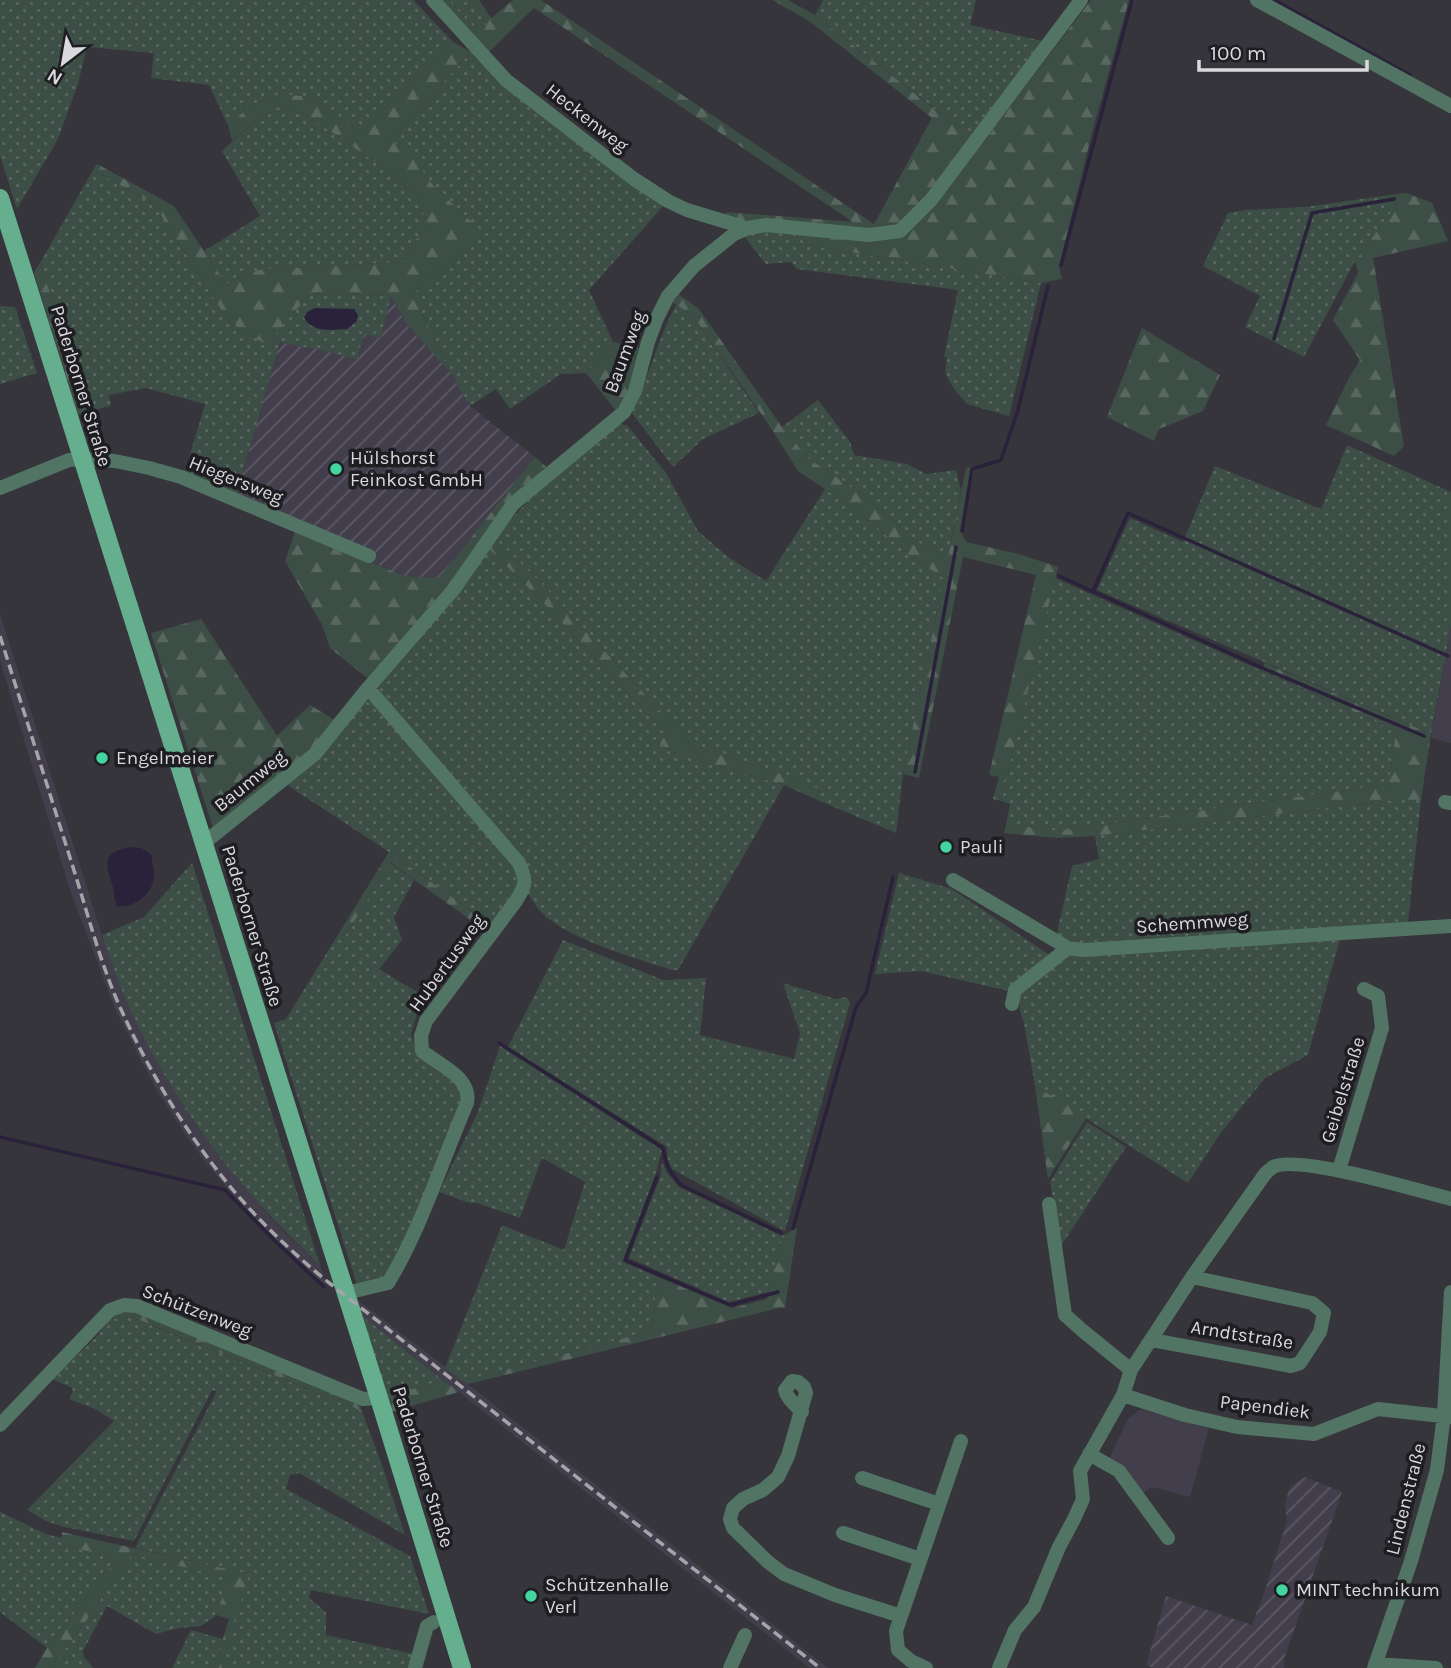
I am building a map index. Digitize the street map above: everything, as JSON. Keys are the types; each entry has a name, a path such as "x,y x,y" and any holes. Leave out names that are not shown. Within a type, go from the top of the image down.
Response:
{"main road":[{"name":"Paderborner Straße","path":"0,198 462,1668"}],"street":[{"name":"Heckenweg","path":"433,0 506,80 635,180 687,210 740,226 743,230"},
{"name":"Baumweg","path":"204,843 315,754 454,589 513,504 624,412 635,391 657,318 668,296 694,266 734,234 766,225 869,235 900,231 931,200 1081,0"},
{"path":"1257,0 1451,106"},
{"name":"Hiegersweg","path":"0,488 69,460 115,461 181,477 369,556"},
{"name":"Hubertusweg","path":"346,1293 387,1283 404,1256 431,1195 469,1095 465,1084 459,1078 422,1051 421,1036 426,1021 516,901 525,883 525,875 519,863 368,688"},
{"name":"Schemmweg","path":"953,880 1068,948 1083,950 1451,926"},
{"path":"1012,1004 1015,990 1068,948"},
{"name":"Geibelstraße","path":"1339,1170 1382,1028 1378,996 1364,989"},
{"name":"Geibelstraße","path":"1274,1166 1291,1164 1339,1170 1451,1199"},
{"name":"Arndtstraße","path":"999,1668 1015,1630 1034,1607 1059,1546 1083,1499 1080,1471 1124,1395 1131,1370 1192,1277 1265,1174 1274,1166"},
{"path":"1049,1205 1065,1315 1131,1370"},
{"name":"Arndtstraße","path":"1152,1340 1291,1366 1300,1363 1320,1332 1324,1313 1312,1303 1192,1277"},
{"name":"Lindenstraße","path":"1375,1666 1427,1509 1448,1416 1451,1292"},
{"name":"Schützenweg","path":"0,1426 110,1310 124,1305 137,1306 363,1399 379,1398"},
{"name":"Papendiek","path":"1124,1395 1185,1415 1237,1427 1314,1434 1378,1409 1448,1416"},
{"path":"802,1412 788,1456 778,1477 763,1490 743,1499 733,1508 730,1519 733,1528 784,1574 835,1595 901,1616"},
{"path":"926,1668 911,1661 898,1650 896,1631 961,1441"},
{"path":"1089,1454 1119,1471 1168,1538"},
{"path":"862,1478 939,1504"},
{"path":"843,1533 920,1559"},
{"path":"415,1668 427,1626 434,1622"},
{"path":"730,1668 745,1635"},
{"path":"1375,1666 1436,1668"}],"shaded area":[{"name":"Hülshorst Feinkost GmbH","path":"391,296 405,322 452,375 470,406 535,457 439,578 405,576 359,557 236,496 280,342 312,349 364,333 381,338"},
{"path":"315,308 354,309 358,315 356,322 347,329 323,330 312,326 304,318 307,312"},
{"path":"0,614 102,935 126,1000 170,1085 200,1131 285,1233 320,1265 326,1286 277,1241 210,1168 158,1092 114,1006 71,893 0,661"},
{"path":"1451,626 1451,743 1431,738"},
{"path":"130,847 141,848 151,854 154,879 148,892 139,900 117,906 108,860 115,852"},
{"path":"355,1298 828,1668 810,1668 747,1619 361,1315"},
{"path":"1140,1409 1209,1428 1190,1497 1152,1487 1141,1495 1109,1460 1127,1420"},
{"path":"1305,1477 1342,1492 1284,1659 1284,1668 1154,1668 1146,1665 1166,1596 1252,1625 1287,1521 1285,1503 1290,1487"}],"green space":[{"path":"0,0 413,0 453,42 361,132 312,97 281,94 253,104 228,125 209,85 151,78 154,53 87,47 78,84 58,139 17,209 0,156"},
{"path":"439,0 448,0 478,32 487,24 469,0 479,0 491,18 513,0 541,0 874,224 932,118 809,21 772,0 788,0 815,15 982,144 1091,0 1129,0 1059,266 1062,279 1041,283 806,245 803,226 751,224 727,219 726,212 853,222 534,8 487,54"},
{"path":"448,0 469,0 487,24 478,32"},
{"path":"823,0 976,0 970,25 1043,41 971,137 815,15"},
{"path":"453,42 471,52 391,140 412,156 432,184 483,233 413,294 452,375 405,322 391,296 310,293 267,345 229,322 154,204 93,170 97,164 174,206 226,284 259,270 403,262 426,222 419,199 394,175 304,113 278,110 260,117 232,141 228,125 253,104 281,94 312,97 361,132"},
{"path":"471,52 503,83 665,204 589,290 613,342 586,373 561,374 510,409 496,389 470,406 413,294 482,233 432,184 411,156 391,140"},
{"path":"278,110 304,113 394,175 419,199 426,222 403,262 259,270 226,284 204,251 260,216 222,151 260,117"},
{"path":"93,170 154,204 229,322 266,344 310,293 391,296 381,338 364,334 357,359 280,342 236,496 185,472 205,404 146,388 109,395 111,406 89,411 40,263"},
{"path":"1407,193 1432,203 1448,241 1373,258 1404,446 1394,456 1326,425 1360,360 1333,320 1358,273 1355,261 1395,207 1397,194"},
{"path":"1397,194 1395,207 1355,261 1304,357 1245,327 1260,296 1203,266 1228,213 1305,207"},
{"path":"772,230 804,234 807,245 1041,283 1009,416 967,404 945,373 947,358 944,357 958,290 797,269 791,262 766,264 744,235"},
{"path":"40,263 89,411 78,415 34,273"},
{"path":"677,293 699,309 782,427 808,458 867,498 917,542 948,557 966,468 975,467 961,531 966,542 1019,554 1058,567 1001,801 993,799 999,777 989,775 1036,575 963,557 919,778 903,774 944,578 909,555 859,512 798,471 693,316 672,302"},
{"path":"676,305 693,316 759,413 703,439 673,467 631,412"},
{"path":"0,306 15,307 37,373 0,384"},
{"path":"1142,328 1220,375 1203,411 1159,429 1154,441 1107,417"},
{"path":"613,342 644,349 632,385 617,412 586,373"},
{"path":"818,400 850,442 854,455 907,464 926,474 956,470 961,490 948,557 917,542 867,498 808,458 782,427"},
{"path":"618,424 627,425 666,473 698,531 728,557 766,581 825,489 859,512 909,555 944,578 903,774 896,833 815,799 819,790 788,776 693,746 543,585 494,538 537,491"},
{"path":"1347,445 1451,492 1451,626 1431,734 1097,590 1130,518 1183,542 1215,466 1321,509"},
{"path":"535,457 549,469 371,681 330,648 322,625 285,561 295,532 405,576 439,578"},
{"path":"494,538 543,585 693,746 788,776 819,789 815,799 784,785 670,752 660,743 666,734 538,597 488,548"},
{"path":"488,548 538,597 666,734 660,743 670,752 784,785 678,970 585,940 542,913 526,891 529,883 378,692 378,687"},
{"path":"1055,578 1396,731 1389,784 1057,831 1006,824 1010,804 1001,801"},
{"path":"201,619 277,736 310,705 336,721 313,751 213,828 151,633"},
{"path":"1265,663 1431,734 1421,800 1395,800 1095,836 1057,838 1004,833 1006,824 1057,831 1389,784 1396,731 1261,670"},
{"path":"374,700 518,869 517,889 491,925 389,852 284,783 318,756 367,701"},
{"path":"1395,800 1421,800 1408,923 1081,943 1056,937 1072,866 1099,859 1095,836"},
{"path":"389,852 491,925 486,931 391,863 345,936 339,933"},
{"path":"192,863 320,1265 234,1175 186,1109 144,1038 102,935 144,917"},
{"path":"390,863 414,880 394,917 402,940 379,969 427,998 416,1016 411,1035 418,1055 456,1081 462,1100 401,1253 385,1277 357,1285 274,1023 286,1019 339,933 345,936"},
{"path":"899,873 952,889 1051,956 1009,991 921,971 875,974"},
{"path":"1340,939 1308,1055 1265,1078 1220,1134 1188,1183 1035,1086 1020,1000 1024,987 1069,955"},
{"path":"563,940 663,980 706,978 700,1035 794,1059 800,1033 783,983 835,999 847,997 850,1003 785,1231 672,1169 667,1147 508,1047"},
{"path":"500,1046 662,1150 623,1262 658,1277 651,1331 463,1381 445,1368 502,1225 564,1250 585,1182 542,1158 520,1218 439,1192 478,1112"},
{"path":"1035,1086 1087,1117 1048,1179"},
{"path":"1087,1122 1126,1147 1061,1246 1050,1182"},
{"path":"662,1162 679,1187 782,1236 769,1292 729,1302 629,1258 660,1178"},
{"path":"797,1228 785,1308 468,1384 463,1381 651,1331 658,1277 732,1308 767,1299 782,1236"},
{"path":"137,1311 359,1402 362,1411 132,1317 110,1319 115,1313"},
{"path":"361,1315 443,1380 386,1397"},
{"path":"131,1317 362,1411 405,1535 299,1473 290,1475 286,1489 410,1556 429,1614 311,1590 309,1598 326,1612 326,1635 414,1654 410,1668 222,1668 248,1574 135,1548 217,1391 212,1390 134,1541 64,1527 27,1510 114,1421 95,1409 69,1399 72,1388 52,1379 96,1337 110,1319"},
{"path":"443,1380 459,1392 391,1412 386,1397"},
{"path":"0,1512 46,1534 62,1538 61,1544 117,1559 47,1648 0,1612"},
{"path":"62,1532 249,1574 222,1668 214,1668 229,1619 217,1615 228,1578 132,1554 50,1668 35,1668 47,1648 117,1559 61,1544"},
{"path":"132,1554 229,1578 217,1615 201,1626 156,1634 107,1606 83,1651 84,1657 93,1668 50,1668 72,1641"},
{"path":"191,1630 223,1639 214,1668 172,1668"}],"waterway":[{"path":"1061,265 1132,0"},
{"path":"1274,0 1410,75"},
{"path":"1274,339 1312,213 1394,199"},
{"path":"962,531 972,469 1001,460 1018,410 1048,286"},
{"path":"1093,591 1128,513 1448,656"},
{"path":"915,772 956,547"},
{"path":"1059,576 1267,670 1424,736"},
{"path":"793,1228 856,1007 866,993 893,877"},
{"path":"499,1043 663,1148 669,1168 681,1185 781,1233"},
{"path":"0,1137 225,1190 324,1287"},
{"path":"657,1177 625,1260 730,1305 778,1292"}],"railway":[{"path":"0,636 112,988 156,1078 216,1169 266,1226 328,1282 820,1668"}],"place":[{"name":"Hülshorst Feinkost GmbH","path":"336,469"},
{"name":"Engelmeier","path":"102,758"},
{"name":"Pauli","path":"946,847"},
{"name":"MINT technikum","path":"1282,1590"},
{"name":"Schützenhalle Verl","path":"531,1596"}]}
